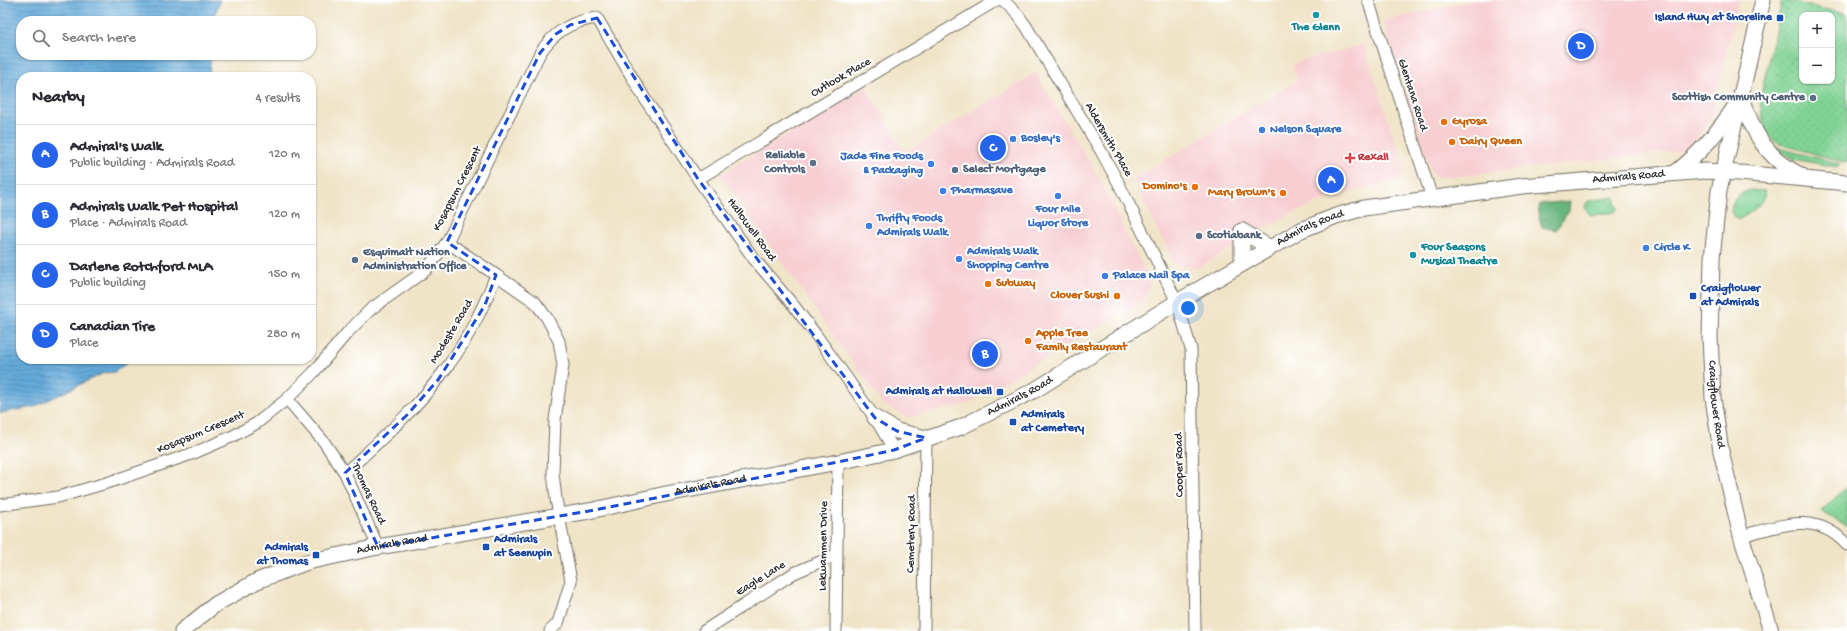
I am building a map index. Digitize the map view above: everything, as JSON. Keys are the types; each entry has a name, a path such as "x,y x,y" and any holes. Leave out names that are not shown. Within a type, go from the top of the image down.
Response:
{"main road":[{"name":"Craigflower Road","path":"1763,0 1723,171 1715,223 1712,258 1710,348 1713,398 1721,451 1741,536 1771,631"},
{"path":"1675,173 1692,160 1705,146 1725,121 1742,95"},
{"path":"1742,95 1750,119 1763,147 1776,161 1807,179"},
{"name":"Admirals Road","path":"182,631 216,604 256,581 307,562 378,547 560,516 838,462 894,450 961,427 1035,390 1177,302 1301,230 1336,216 1380,204 1522,186 1675,173 1723,171 1847,183"},
{"path":"1242,264 1242,231 1270,248"},
{"path":"875,418 897,431 926,438"}],"street":[{"name":"Outlook Place","path":"698,179 997,0"},
{"name":"Aldersmith Place","path":"1003,0 1018,15 1026,26 1101,151 1177,302"},
{"name":"Glentana Road","path":"1368,0 1432,198"},
{"name":"Hallowell Road","path":"597,18 645,99 698,179 754,259 794,306 875,418 894,450"},
{"name":"Kosapsum Crescent","path":"0,505 58,497 110,482 194,453 231,437 257,423 287,399 314,372 346,333 371,309 426,270 446,242 540,53 556,34 570,25 597,18"},
{"path":"446,242 535,302 547,318 559,341 563,365 554,420 553,473 556,499 571,581 558,623 550,631"},
{"name":"Modeste Road","path":"345,473 407,415 438,380 458,352 485,305 496,275"},
{"name":"Cooper Road","path":"1177,302 1191,348 1195,631"},
{"name":"Thomas Road","path":"287,399 324,442 345,473 378,547"},
{"name":"Cemetery Road","path":"924,631 926,438"},
{"name":"Lekwammen Drive","path":"836,631 838,462"},
{"path":"1741,536 1788,525 1809,523 1824,526 1837,535 1847,545"},
{"name":"Eagle Lane","path":"704,631 794,573 836,554"}],"highlighted area":[{"path":"597,18 698,179 875,418 897,431 926,438 894,450 838,462 589,511 378,547 345,473 407,415 438,380 485,305 496,275 447,242 540,53 556,34 570,25"}],"shaded area":[{"path":"1475,0 1739,0 1712,113 1699,136 1686,148 1676,151 1441,178 1435,176 1431,170 1383,21"},
{"name":"Nelson Square","path":"1364,45 1404,168 1400,180 1339,195 1286,216 1196,269 1174,263 1133,179 1297,81 1293,63"},
{"name":"Admirals Walk Shopping Centre","path":"1036,73 1097,175 1150,282 1145,300 967,404 909,417 883,405 720,175 866,87 905,152"}],"green space":[{"path":"1782,0 1847,14 1847,163 1777,143 1767,134 1763,123 1760,99"},
{"path":"1779,148 1840,164 1836,167 1794,159 1776,149"},
{"path":"1751,190 1765,191 1762,201 1747,215 1738,220 1731,212 1733,204 1737,197"},
{"path":"1615,197 1615,203 1618,207 1615,212 1592,215 1588,213 1585,206 1588,201"},
{"path":"1570,201 1569,210 1556,230 1542,227 1538,214 1540,204"},
{"path":"1847,487 1847,527 1821,511"}],"water":[{"path":"0,0 220,0 215,16 16,16 16,60 211,60 209,72 16,72 16,364 125,364 115,372 104,373 34,407 0,413"}],"place":[{"name":"The Glenn","path":"1316,15"},
{"name":"Island Hwy at Shoreline","path":"1780,18"},
{"name":"Canadian Tire","path":"1581,46"},
{"name":"Scottish Community Centre","path":"1813,98"},
{"name":"Gyrosa","path":"1444,122"},
{"name":"Nelson Square","path":"1262,130"},
{"name":"Bosley's","path":"1013,139"},
{"name":"Dairy Queen","path":"1452,142"},
{"name":"Darlene Rotchford MLA","path":"993,148"},
{"name":"Rexall","path":"1350,158"},
{"name":"Reliable Controls","path":"813,163"},
{"name":"Jade Fine Foods & Packaging","path":"931,164"},
{"name":"Select Mortgage","path":"955,170"},
{"name":"Admiral's Walk","path":"1331,180"},
{"name":"Domino's","path":"1195,187"},
{"name":"Pharmasave","path":"943,191"},
{"name":"Mary Brown's","path":"1283,193"},
{"name":"Four Mile Liquor Store","path":"1058,196"},
{"name":"Thrifty Foods Admirals Walk","path":"869,226"},
{"name":"Scotiabank","path":"1199,236"},
{"name":"Circle K","path":"1646,248"},
{"name":"Four Seasons Musical Theatre","path":"1413,255"},
{"name":"Admirals Walk Shopping Centre","path":"959,259"},
{"name":"Esquimalt Nation Administration Office","path":"355,260"},
{"name":"Palace Nail Spa","path":"1105,276"},
{"name":"Subway","path":"988,284"},
{"name":"Clover Sushi","path":"1117,296"},
{"name":"Craigflower at Admirals","path":"1693,296"},
{"name":"Apple Tree Family Restaurant","path":"1028,341"},
{"name":"Admirals Walk Pet Hospital","path":"985,354"},
{"name":"Admirals at Hallowell","path":"1000,392"},
{"name":"Admirals at Cemetery","path":"1013,422"},
{"name":"Admirals at Seenupin","path":"486,547"},
{"name":"Admirals at Thomas","path":"316,555"}]}
